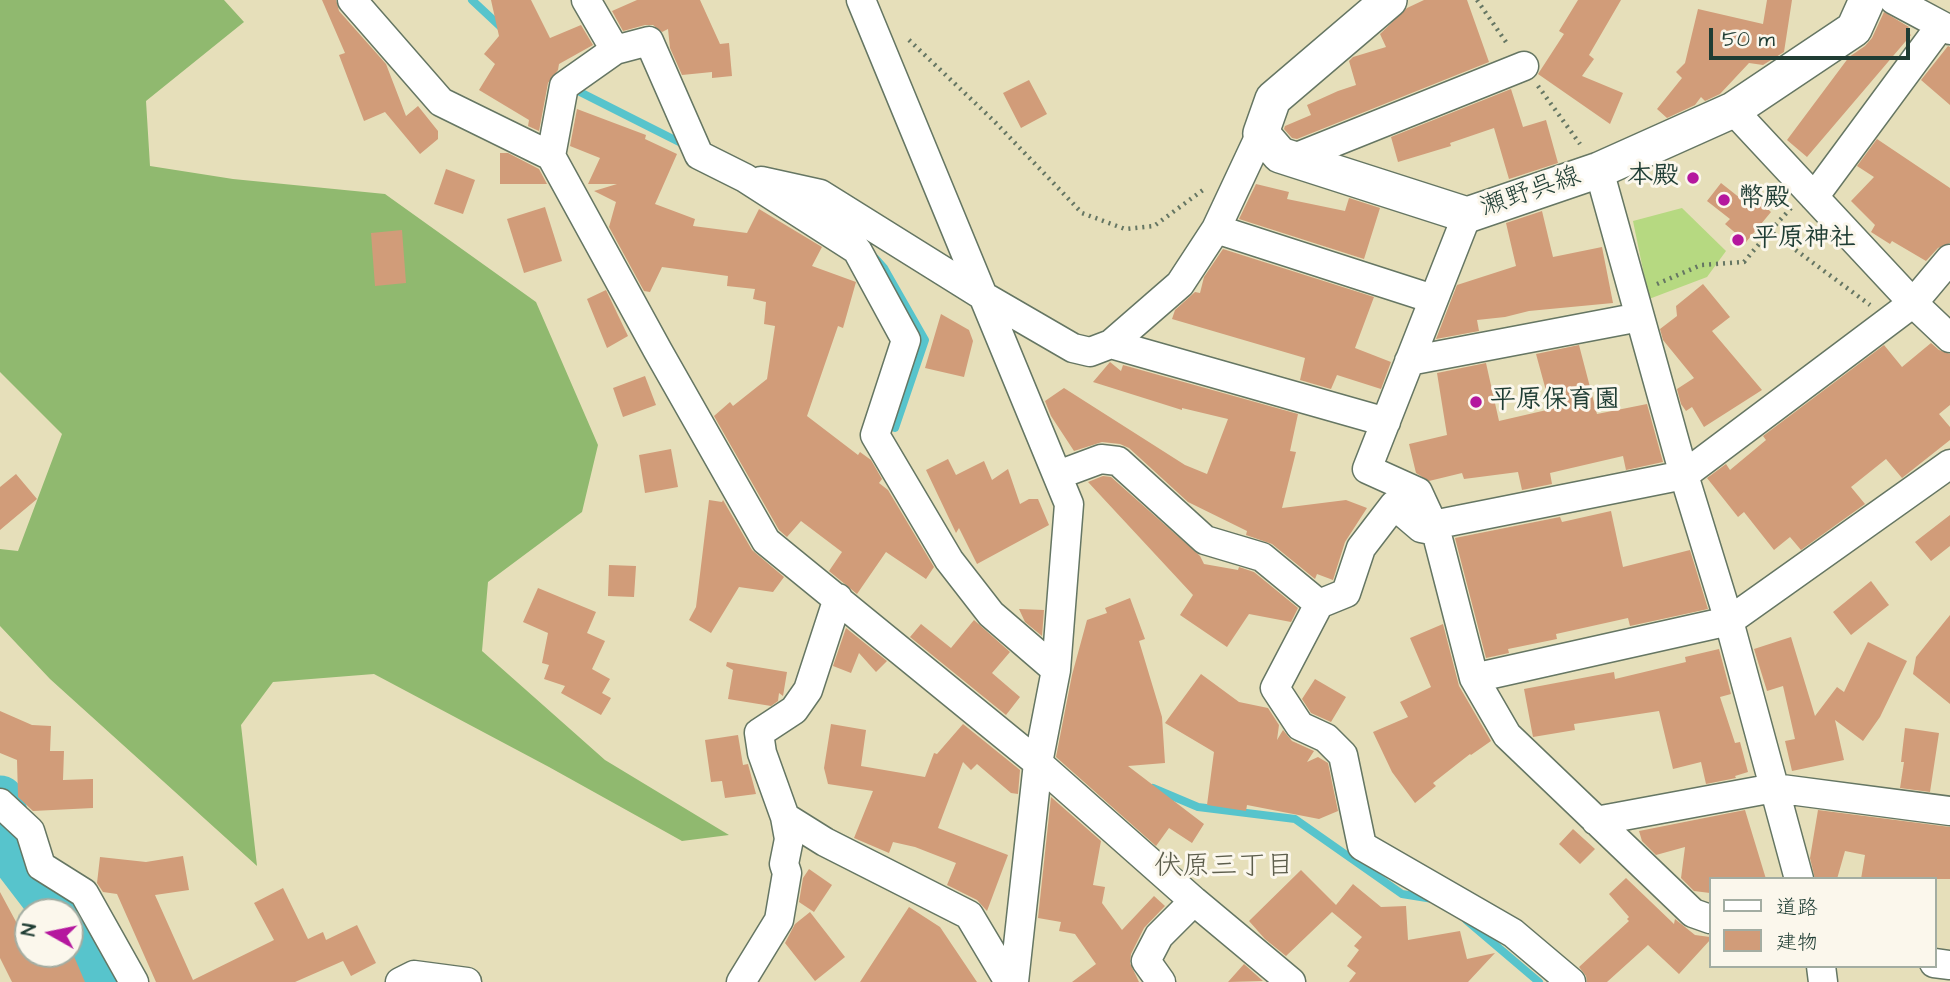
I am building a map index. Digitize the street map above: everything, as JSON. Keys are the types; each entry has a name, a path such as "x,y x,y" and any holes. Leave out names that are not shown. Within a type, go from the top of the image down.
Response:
{"main road":[{"path":"1261,133 1273,99 1389,0"},
{"name":"瀬野呉線","path":"1261,133 1280,155 1467,215 1599,170 1733,110 1854,29 1867,0"}],"street":[{"path":"352,0 441,102 551,156 657,351 766,541 1038,763 1194,901 1291,982"},
{"path":"586,0 615,50"},
{"path":"861,0 1069,504 1056,670 1038,763 1014,982"},
{"path":"1804,201 1946,28 1894,0"},
{"path":"551,156 564,86 615,50 649,41 699,155 745,178 857,250 906,340 875,435 957,571 991,614 1056,670"},
{"path":"1292,159 1524,66"},
{"path":"1733,110 1804,201 1950,338"},
{"path":"745,178 820,194 985,297 1073,348 1090,352 1111,344 1181,284 1216,229 1261,133"},
{"path":"1599,170 1684,475 1729,621 1797,877"},
{"path":"1467,215 1367,469 1418,492 1435,528 1474,678 1507,734 1693,913 1708,918"},
{"path":"1216,229 1433,299"},
{"path":"1571,982 1513,933 1362,846 1343,755 1326,738 1300,726 1275,688 1319,604 1346,593 1361,548 1394,505 1421,528 1435,528 1684,475 1913,303 1950,259"},
{"path":"1409,361 1637,306"},
{"path":"1111,344 1386,422"},
{"path":"1058,475 1101,459 1118,461 1205,540 1262,557 1319,604"},
{"path":"1474,678 1729,621 1950,464"},
{"path":"741,982 779,920 787,873 784,864 789,839 785,817 762,753 759,733 794,710 808,690 838,598"},
{"path":"1596,821 1774,788 1950,811"},
{"path":"0,803 30,831 41,866 84,893 134,982"},
{"path":"785,817 825,842 969,915 1009,982"},
{"path":"1161,982 1146,961 1158,936 1194,901"},
{"path":"400,982 414,975 467,982"}],"path":[{"path":"907,39 994,121 1082,213 1125,229 1154,226 1208,186"},
{"path":"1637,306 1702,265 1744,262 1770,230 1804,201"},
{"path":"1770,230 1890,320"}],"green space":[{"path":"0,0 224,0 244,22 146,101 150,166 233,179 385,194 536,302 598,445 582,512 488,582 482,651 605,760 729,835 682,841 374,674 273,682 241,725 257,866 50,679 0,626 0,549 18,551 62,434 0,372"},
{"path":"1682,208 1726,251 1707,277 1649,299 1633,221"}],"building":[{"path":"322,0 336,0 339,11 386,64 406,116 418,106 438,131 438,139 420,154 385,112 364,121 339,55 345,53"},
{"path":"491,0 531,0 550,38 581,25 593,45 559,64 558,70 548,83 539,131 528,126 529,120 479,90 495,64 484,54 499,36"},
{"path":"637,0 700,0 720,44 729,43 732,76 712,78 712,72 682,75 670,48 668,29 662,32 653,25 645,25 623,31 612,11"},
{"path":"1424,0 1467,0 1489,62 1297,139 1292,138 1284,129 1285,126 1311,115 1307,105 1356,85 1349,61 1353,57 1386,47 1380,34 1407,8"},
{"path":"1578,0 1621,0 1589,55 1594,59 1582,76 1623,93 1610,124 1538,74 1564,34 1559,31"},
{"path":"1767,0 1792,0 1784,52 1763,65 1749,63 1720,94 1705,101 1701,97 1695,105 1667,118 1657,109 1682,78 1676,72 1685,63 1698,9 1763,24"},
{"path":"1884,12 1909,27 1906,31 1911,35 1807,157 1787,140 1849,57 1872,38"},
{"path":"1948,46 1950,47 1950,105 1921,80"},
{"path":"1029,80 1047,114 1021,128 1003,93"},
{"path":"1511,89 1523,127 1546,120 1558,163 1509,179 1494,128 1450,143 1451,146 1398,162 1391,137"},
{"path":"577,109 646,135 645,139 677,154 655,204 695,219 693,226 747,233 759,209 822,247 812,266 856,282 843,328 838,326 807,416 858,455 860,452 871,460 882,479 879,483 888,490 934,567 926,579 886,552 857,594 829,571 842,552 801,521 787,537 779,530 714,416 730,402 733,406 767,379 775,326 764,324 766,302 753,299 755,289 727,286 728,276 662,267 650,292 644,291 609,227 616,202 594,191 617,184 588,184 600,158 570,146"},
{"path":"1877,139 1950,188 1950,243 1938,248 1926,261 1871,232 1875,225 1851,201 1874,177 1857,166"},
{"path":"500,153 508,153 539,169 547,184 500,184"},
{"path":"446,169 475,180 463,214 434,204"},
{"path":"1721,183 1745,202 1751,194 1771,212 1746,242 1725,224 1730,219 1707,201"},
{"path":"1256,184 1289,192 1287,199 1345,211 1349,198 1380,208 1364,259 1239,219"},
{"path":"545,207 562,261 524,273 507,219"},
{"path":"1542,211 1553,257 1602,247 1613,303 1529,311 1477,320 1479,331 1436,339 1457,285 1516,266 1506,223"},
{"path":"402,230 406,283 375,286 371,233"},
{"path":"1223,249 1374,297 1355,348 1391,362 1381,389 1337,375 1331,389 1300,380 1305,358 1172,319 1175,310 1195,292 1200,293 1204,277"},
{"path":"1703,284 1730,317 1712,331 1762,390 1704,427 1692,407 1686,411 1681,404 1677,389 1694,378 1663,340 1660,329 1677,316 1676,306"},
{"path":"606,290 628,336 607,348 587,299"},
{"path":"941,314 969,330 973,341 964,377 925,368"},
{"path":"1931,343 1950,354 1950,405 1939,414 1950,427 1950,440 1902,478 1886,459 1851,487 1865,504 1801,550 1790,537 1774,550 1744,512 1738,517 1707,478 1726,464 1730,470 1766,440 1763,436 1884,345 1902,367"},
{"path":"1579,345 1597,414 1647,404 1663,462 1626,470 1623,456 1550,473 1552,484 1522,490 1518,472 1464,479 1462,473 1429,481 1416,473 1409,444 1447,435 1437,373 1486,363 1499,421 1551,409 1536,354"},
{"path":"1110,362 1121,371 1123,365 1298,414 1290,451 1296,452 1282,508 1346,500 1367,508 1345,542 1333,580 1317,574 1315,579 1272,544 1246,535 1247,531 1188,502 1129,448 1102,442 1074,451 1051,416 1045,401 1064,388 1185,465 1207,474 1228,419 1182,410 1093,382"},
{"path":"645,376 656,405 623,417 613,388"},
{"path":"671,449 678,487 645,493 639,455"},
{"path":"948,459 956,475 984,461 992,480 1008,469 1020,504 1029,499 1038,499 1049,525 977,564 959,528 956,533 926,470"},
{"path":"16,474 37,499 0,530 0,487"},
{"path":"1103,476 1111,477 1200,556 1204,564 1238,570 1239,567 1254,572 1298,608 1291,622 1249,614 1227,647 1180,615 1193,595 1088,482"},
{"path":"709,500 723,500 752,550 784,577 773,592 739,587 711,633 689,620 696,607"},
{"path":"1611,511 1623,567 1690,550 1708,609 1630,626 1628,618 1556,634 1557,639 1508,649 1509,653 1486,658 1455,538 1560,517 1562,522"},
{"path":"1950,515 1950,546 1931,561 1915,542"},
{"path":"609,565 636,566 634,597 608,596"},
{"path":"1871,581 1889,605 1851,635 1833,612"},
{"path":"538,588 596,612 587,633 605,641 592,669 610,679 602,693 611,698 601,715 561,693 565,686 544,679 549,665 542,663 548,633 523,622"},
{"path":"1130,598 1145,639 1139,641 1162,717 1165,763 1128,766 1204,824 1192,843 1169,828 1156,846 1056,757 1072,675 1087,620 1107,613 1105,608"},
{"path":"1019,609 1044,610 1042,636 1025,622"},
{"path":"1950,615 1950,704 1913,674 1916,657"},
{"path":"974,620 1010,652 992,673 1020,697 1006,715 910,637 921,624 951,648"},
{"path":"1443,624 1459,686 1491,741 1433,783 1436,786 1415,803 1392,772 1373,732 1408,717 1400,702 1431,687 1410,638"},
{"path":"846,628 887,661 876,672 859,653 851,673 833,666"},
{"path":"1791,637 1815,716 1837,687 1844,692 1868,642 1907,661 1880,717 1863,741 1835,720 1844,760 1792,771 1785,741 1795,739 1783,686 1767,691 1754,649"},
{"path":"1719,649 1731,694 1720,697 1735,743 1740,742 1748,772 1735,776 1736,778 1706,784 1701,762 1673,769 1659,711 1574,724 1575,730 1533,737 1524,689 1614,672 1615,679 1686,662 1685,657"},
{"path":"727,662 787,672 783,696 779,693 778,701 771,706 728,699 733,670 726,666"},
{"path":"1201,674 1239,702 1268,708 1279,725 1277,740 1283,730 1292,741 1314,751 1307,762 1318,757 1328,763 1338,811 1319,819 1247,805 1246,811 1207,805 1214,752 1165,723"},
{"path":"1315,679 1346,697 1331,722 1311,713 1302,699"},
{"path":"0,711 32,725 51,726 50,751 64,751 63,780 93,779 93,808 33,811 18,797 17,760 0,753"},
{"path":"831,724 866,730 861,766 925,777 934,753 937,754 963,724 1020,770 1018,794 1011,793 977,764 971,770 963,762 938,828 1008,855 987,911 977,900 947,885 956,863 915,847 893,842 889,853 854,838 873,791 828,784 824,768"},
{"path":"1905,728 1939,733 1930,792 1900,788"},
{"path":"738,735 743,765 748,764 756,794 725,798 722,781 711,782 705,740"},
{"path":"1051,797 1101,841 1093,885 1105,887 1102,903 1122,930 1154,896 1165,906 1144,928 1131,954 1130,963 1139,982 1072,982 1096,964 1075,934 1059,931 1061,922 1038,918"},
{"path":"1745,810 1765,877 1708,877 1708,893 1694,891 1681,878 1685,847 1656,855 1642,841 1639,831"},
{"path":"1818,810 1950,827 1950,879 1861,877 1865,855 1845,851 1838,877 1815,877 1810,858"},
{"path":"1573,829 1595,849 1580,864 1559,844"},
{"path":"183,856 189,890 155,895 193,980 274,940 254,903 283,888 308,939 323,932 326,940 357,925 376,963 351,976 343,961 295,982 156,982 117,894 103,892 97,883 100,857 146,862"},
{"path":"809,869 832,885 814,912 799,902 803,878"},
{"path":"1301,870 1336,905 1353,884 1381,907 1406,906 1408,940 1460,931 1467,959 1495,953 1468,982 1349,982 1356,973 1347,966 1359,950 1354,946 1362,937 1332,912 1286,956 1249,921"},
{"path":"1626,878 1674,924 1675,919 1695,935 1708,937 1708,942 1679,974 1648,945 1607,982 1587,982 1579,967 1629,921 1629,917 1609,894"},
{"path":"0,892 14,918 14,968 79,968 85,982 12,982 0,958"},
{"path":"909,907 940,927 977,982 860,982"},
{"path":"810,912 845,957 815,981 785,943 795,924"},
{"path":"1244,964 1263,981 1228,982"}],"waterway":[{"path":"472,0 503,29"},
{"path":"572,88 685,145"},
{"path":"875,258 884,268 925,340 895,428"},
{"path":"1153,788 1198,807 1295,819 1402,894 1433,899"},
{"path":"0,800 12,853 46,898"},
{"path":"1466,920 1539,982"},
{"path":"84,948 109,982"}],"place":[{"name":"本殿","path":"1693,178"},
{"name":"幣殿","path":"1724,200"},
{"name":"平原神社","path":"1738,240"},
{"name":"平原保育園","path":"1476,402"}],"district":[{"name":"伏原三丁目","path":"1224,868"}]}
